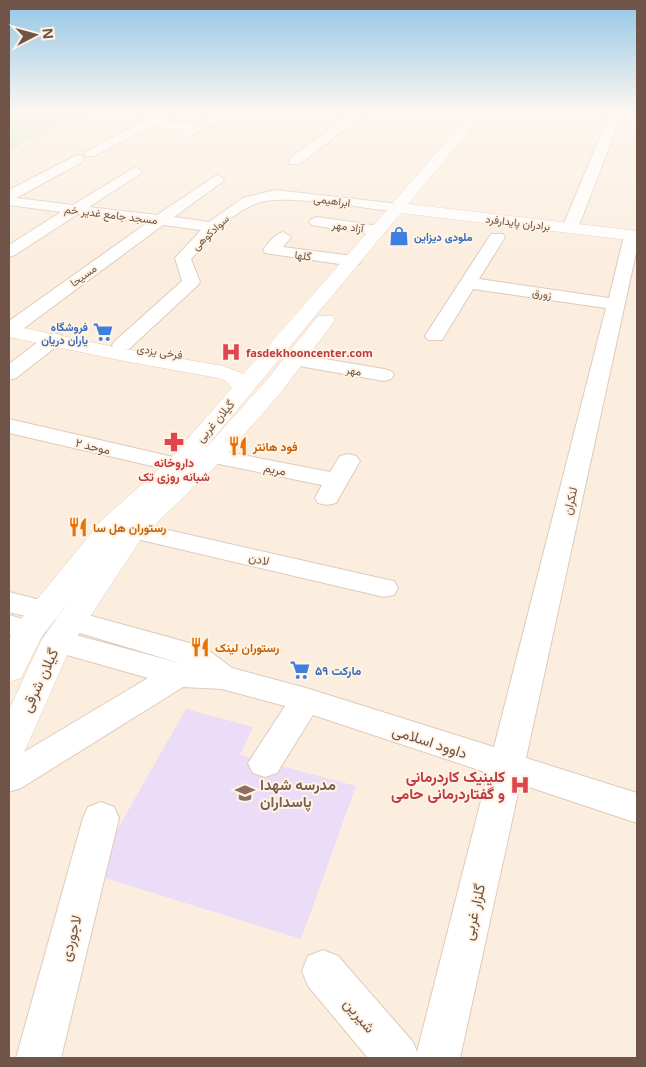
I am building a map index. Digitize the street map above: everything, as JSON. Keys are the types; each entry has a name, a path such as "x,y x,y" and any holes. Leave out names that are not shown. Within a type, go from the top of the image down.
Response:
{"main road":[{"path":"403,209 440,161"},
{"name":"برادران پایدارفرد","path":"403,209 635,236"},
{"name":"گیلان غربی","path":"42,626 133,530 212,456 269,375 353,262 379,231 403,209"},
{"name":"گیلان غربی","path":"42,626 112,526 178,465 269,375 403,209"},
{"name":"فرخی یزدی","path":"9,330 119,354 223,372 234,376 269,375"},
{"name":"فرخی یزدی","path":"54,339 122,345 229,363 269,375"},
{"path":"9,670 42,626"},
{"name":"گیلان شرقی","path":"9,747 42,626"}],"street":[{"path":"9,196 76,161"},
{"path":"570,228 597,161"},
{"path":"9,252 135,171"},
{"name":"مسیحا","path":"9,330 216,179"},
{"name":"ابراهیمی","path":"264,194 403,209"},
{"name":"سوادکوهی","path":"122,345 191,282 183,258 213,227 246,200 264,194"},
{"name":"مسجد جامع غدیر خم","path":"9,201 213,227"},
{"name":"آزاد مهر","path":"317,222 379,231"},
{"name":"لنکران","path":"508,766 616,304 635,236"},
{"name":"گلها","path":"283,237 271,250 353,262"},
{"path":"435,336 497,237"},
{"name":"زورق","path":"468,283 616,304"},
{"path":"9,374 54,339"},
{"name":"مهر","path":"269,375 383,376"},
{"name":"موحد ۲","path":"9,426 178,465"},
{"name":"مریم","path":"212,456 337,480"},
{"name":"لادن","path":"133,530 384,588"},
{"name":"داوود اسلامی","path":"9,602 42,626 178,675 222,677 306,700 637,808"},
{"name":"داوود اسلامی","path":"42,626 193,655 222,677"},
{"path":"9,778 178,675"},
{"path":"265,763 306,700"},
{"name":"گلزار غربی","path":"438,1058 508,766"},
{"name":"لاجوردی","path":"38,1058 101,818"},
{"name":"شیرین","path":"323,971 397,1058"}],"shaded area":[{"path":"186,709 253,727 240,755 356,786 301,939 92,874"}],"place":[{"name":"ملودی دیزاین","path":"399,236"},
{"name":"فروشگاه یاران دریان","path":"103,332"},
{"name":"fasdekhooncenter.com","path":"231,352"},
{"name":"داروخانه شبانه روزی تک","path":"174,442"},
{"name":"فود هانتر","path":"238,446"},
{"name":"رستوران هل سا","path":"78,527"},
{"name":"رستوران لینک","path":"200,647"},
{"name":"مارکت ۵۹","path":"300,670"},
{"name":"کلینیک کاردرمانی و گفتاردرمانی حامی","path":"520,785"},
{"name":"مدرسه شهدا پاسداران","path":"245,793"}]}
